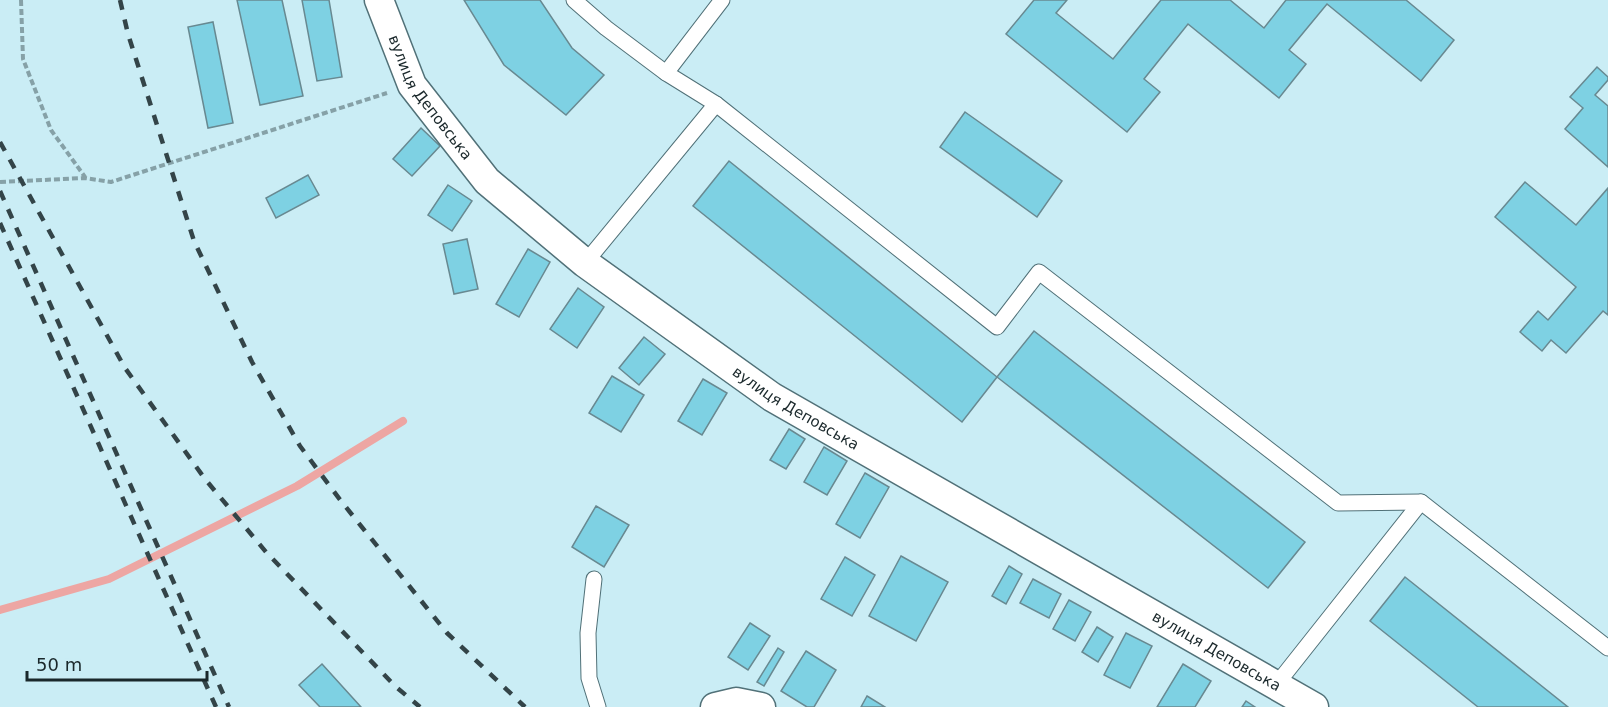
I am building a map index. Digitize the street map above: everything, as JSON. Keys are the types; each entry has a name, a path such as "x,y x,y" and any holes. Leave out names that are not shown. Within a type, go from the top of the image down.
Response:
{"street":[{"name":"вулиця Деповська","path":"379,0 412,85 487,182 585,263 772,397 1314,707"},
{"path":"715,707 736,702 761,707"}],"lane":[{"path":"574,0 606,28 666,73 716,104 997,327 1039,272 1338,503 1421,502 1608,648"},
{"path":"666,73 722,0"},
{"path":"585,263 716,104"},
{"path":"1276,685 1421,502"},
{"path":"594,579 588,633 589,678 598,707"}],"path":[{"path":"21,0 23,59 51,130 85,178"},
{"path":"0,182 85,178 111,182 412,85"}],"building":[{"path":"237,0 282,0 303,96 260,105"},
{"path":"302,0 329,0 342,77 317,81"},
{"path":"464,0 540,0 572,48 604,75 566,115 504,65"},
{"path":"1034,0 1067,0 1056,13 1113,59 1161,0 1230,0 1264,28 1286,0 1406,0 1454,40 1421,81 1327,4 1289,50 1306,64 1279,98 1188,24 1144,79 1160,92 1127,132 1006,34"},
{"path":"213,22 233,123 208,128 188,27"},
{"path":"1597,67 1608,77 1595,95 1608,106 1608,167 1565,129 1583,108 1570,97"},
{"path":"965,112 1062,181 1037,217 940,147"},
{"path":"421,128 440,146 412,176 393,159"},
{"path":"729,161 997,377 962,422 693,206"},
{"path":"308,175 319,195 276,218 266,198"},
{"path":"1525,182 1576,225 1608,188 1608,315 1603,311 1566,353 1551,340 1542,351 1520,332 1538,311 1548,320 1576,287 1495,217"},
{"path":"448,185 472,201 452,231 428,215"},
{"path":"467,239 478,289 454,294 443,244"},
{"path":"528,249 550,262 519,317 496,304"},
{"path":"578,288 604,307 577,348 550,329"},
{"path":"1034,331 1305,542 1268,588 997,377"},
{"path":"644,337 665,354 639,385 619,368"},
{"path":"612,376 644,395 621,432 589,413"},
{"path":"703,379 727,393 702,435 678,421"},
{"path":"789,429 805,439 786,469 770,460"},
{"path":"824,447 847,461 827,495 804,482"},
{"path":"865,473 889,487 860,538 836,524"},
{"path":"596,506 629,525 604,567 572,547"},
{"path":"901,556 948,582 916,641 869,616"},
{"path":"845,557 875,575 852,616 821,599"},
{"path":"1009,566 1022,574 1006,604 992,596"},
{"path":"1405,577 1568,707 1478,707 1370,621"},
{"path":"1033,579 1061,594 1049,618 1020,603"},
{"path":"1069,600 1091,612 1075,641 1053,629"},
{"path":"750,623 770,636 748,670 728,657"},
{"path":"1097,627 1113,637 1098,662 1082,652"},
{"path":"1126,633 1152,646 1130,688 1104,675"},
{"path":"778,648 784,652 764,686 757,682"},
{"path":"806,651 836,670 814,707 807,707 781,691"},
{"path":"322,664 361,707 320,707 299,685"},
{"path":"1183,664 1211,681 1195,707 1157,707"},
{"path":"867,696 885,707 861,707"},
{"path":"1246,701 1255,707 1242,707"}],"waterway":[{"path":"0,610 109,579 297,486 403,421"}],"railway":[{"path":"120,0 128,34 194,241 252,362 300,446 447,633 525,707"},
{"path":"0,142 125,368 205,479 266,552 395,686 420,707"},
{"path":"0,191 229,707"},
{"path":"0,223 216,707"}]}
